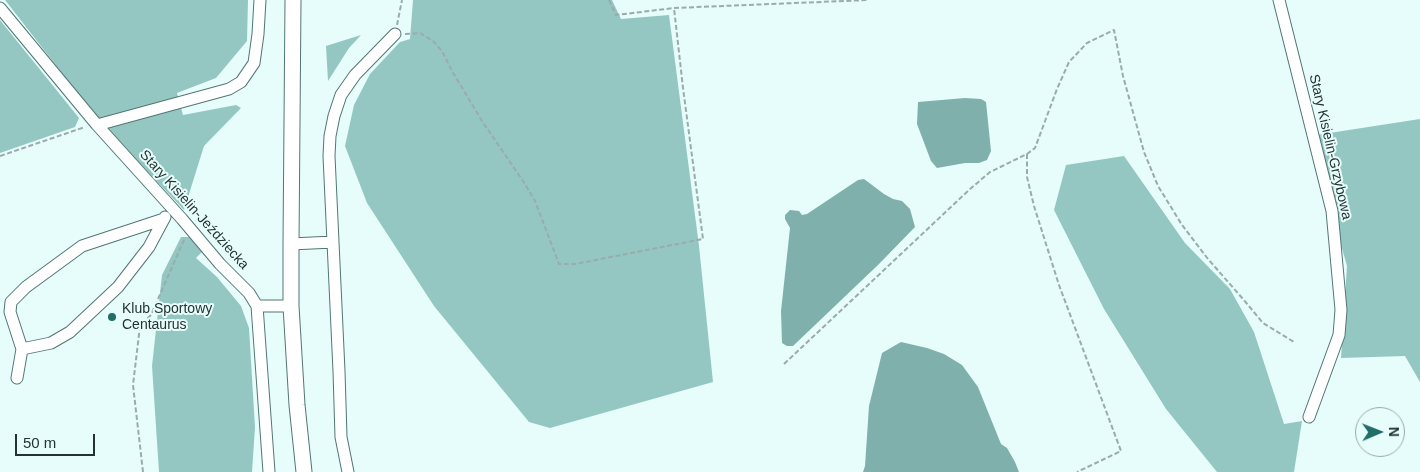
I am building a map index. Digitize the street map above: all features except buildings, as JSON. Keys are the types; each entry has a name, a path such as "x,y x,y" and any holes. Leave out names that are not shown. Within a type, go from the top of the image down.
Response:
{"main road":[{"path":"293,0 291,306 297,405 304,472"}],"street":[{"path":"97,126 229,89 241,82 254,63 260,0"},
{"name":"Stary Kisielin-Grzybowa","path":"1279,0 1332,211 1341,310 1339,335 1309,417"},
{"name":"Stary Kisielin-Jeździecka","path":"0,8 97,126 220,264 249,292 257,306"},
{"path":"348,472 341,437 329,156 330,136 341,95 355,75 395,34"},
{"path":"22,349 51,343 70,332 118,287 149,247 170,206"},
{"path":"17,378 22,349 10,312 11,302 26,287 82,246 164,219"},
{"path":"291,244 333,242"},
{"path":"269,472 257,306 291,306"}],"path":[{"path":"402,0 395,34 420,33 433,41 442,51 452,72 477,113 535,202 559,264 574,264 703,239 674,8"},
{"path":"609,0 616,15 674,8 868,0"},
{"path":"784,364 969,190 990,172 1027,154 1035,148 1069,62 1087,43 1114,30 1123,76 1144,152 1158,186 1182,225 1208,259 1263,323 1294,342"},
{"path":"0,156 82,128 97,126"},
{"path":"1027,154 1027,177 1042,232 1059,285 1121,451 1077,472"},
{"path":"143,472 133,385 140,326 151,315 190,229"}],"shaded area":[{"path":"5,0 248,0 247,41 216,78 177,93 183,115 236,105 241,108 204,146 184,210 97,118"},
{"path":"413,0 612,0 621,19 669,15 699,246 713,382 550,428 529,422 434,306 367,203 345,146 354,105 370,74 400,42 410,39"},
{"path":"0,20 79,118 75,127 0,153"},
{"path":"361,35 349,48 328,81 326,46"},
{"path":"965,98 981,99 986,102 991,151 987,160 979,163 965,163 937,168 931,161 917,124 918,102"},
{"path":"1420,119 1420,382 1405,356 1341,358 1347,266 1310,136"},
{"path":"1124,156 1185,243 1230,289 1254,332 1284,424 1302,421 1294,472 1217,472 1166,409 1104,309 1054,210 1066,165"},
{"path":"864,179 884,194 902,201 910,209 915,227 793,346 787,346 782,343 781,311 790,228 785,215 790,210 799,211 802,215 807,214 858,180"},
{"path":"181,237 192,237 204,250 196,258 217,277 241,306 249,328 255,427 252,472 159,472 152,366 162,275"},
{"path":"901,342 944,354 962,365 978,387 1001,444 1007,448 1019,472 863,472 869,406 882,353"}],"place":[{"name":"Klub Sportowy Centaurus","path":"112,317"}]}
